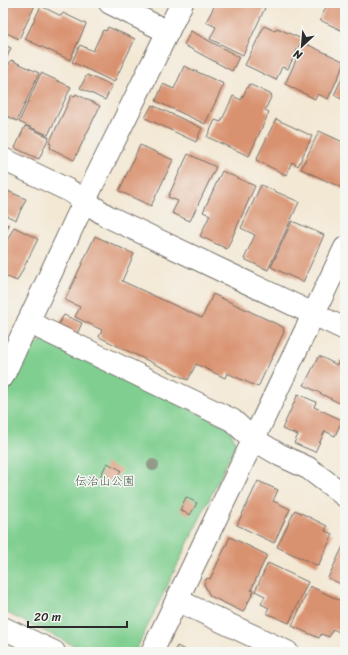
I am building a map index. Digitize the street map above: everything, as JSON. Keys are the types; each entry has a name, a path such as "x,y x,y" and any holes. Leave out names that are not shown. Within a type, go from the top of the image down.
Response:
{"street":[{"path":"110,3 168,32"},
{"path":"3,376 84,202 182,3"},
{"path":"3,159 70,191 84,202 107,216 345,329"},
{"path":"152,652 345,248"},
{"path":"28,322 232,420 253,439 280,455 308,468 345,496"},
{"path":"177,600 287,652"},
{"path":"3,628 54,652"}],"green space":[{"name":"伝治山公園","path":"46,339 229,428 236,444 135,652 87,652 3,611 3,402 30,347"}],"building":[{"path":"3,3 36,3 19,39 3,31"},
{"path":"216,3 255,3 265,8 243,55 210,39 216,27 206,22"},
{"path":"328,3 345,3 345,32 320,20"},
{"path":"41,6 61,16 63,13 86,24 70,60 25,39"},
{"path":"264,26 275,31 277,28 302,39 288,69 282,67 276,80 245,65"},
{"path":"108,27 135,39 114,82 72,62 80,45 93,51 103,30 106,31"},
{"path":"191,31 239,57 232,71 184,45"},
{"path":"304,43 345,62 328,99 318,94 315,99 285,84"},
{"path":"3,44 11,48 3,66"},
{"path":"11,60 39,73 17,121 3,114 3,77"},
{"path":"184,66 224,84 205,124 156,101 163,84 174,89"},
{"path":"345,72 345,101 334,95"},
{"path":"41,73 71,87 48,135 19,122"},
{"path":"87,75 112,86 105,100 80,88"},
{"path":"249,84 272,95 265,110 269,112 249,156 207,137 215,120 221,122 233,96 241,100"},
{"path":"76,94 100,106 74,160 50,148 51,144 49,143 72,95 75,96"},
{"path":"152,105 202,128 196,142 145,118"},
{"path":"276,119 312,136 298,166 292,162 286,175 256,160"},
{"path":"25,126 49,137 39,159 15,148"},
{"path":"319,131 345,143 344,189 301,169"},
{"path":"140,145 173,160 151,206 119,191"},
{"path":"188,154 216,167 190,221 172,213 178,201 168,197"},
{"path":"222,171 255,186 227,249 200,236 210,215 203,212"},
{"path":"261,185 299,202 268,270 244,259 255,235 241,228"},
{"path":"3,189 26,199 16,220 3,214"},
{"path":"292,221 324,235 303,282 271,267"},
{"path":"3,223 9,225 3,238"},
{"path":"14,227 38,239 17,281 3,275 3,249"},
{"path":"95,236 134,254 122,281 202,318 213,294 283,327 284,332 258,387 227,373 225,378 196,364 188,380 99,337 102,330 75,317 80,307 65,300"},
{"path":"64,315 82,323 77,334 58,325"},
{"path":"319,356 337,365 339,360 345,363 345,406 304,385"},
{"path":"298,394 316,402 314,407 342,420 335,436 325,431 315,452 294,443 298,435 282,429"},
{"path":"107,463 121,470 114,484 100,477"},
{"path":"258,481 278,490 273,501 290,509 274,543 237,525"},
{"path":"186,497 197,503 190,515 180,510"},
{"path":"295,510 327,526 325,531 333,534 318,566 277,547"},
{"path":"230,537 267,555 251,590 254,591 243,612 210,596 204,584 207,578 210,579"},
{"path":"345,542 345,586 328,578"},
{"path":"268,563 308,582 289,623 266,613 269,608 261,604 265,596 255,591"},
{"path":"310,586 345,603 345,629 343,634 333,629 329,637 321,634 319,638 292,626"},
{"path":"177,646 189,652 174,652"}]}
